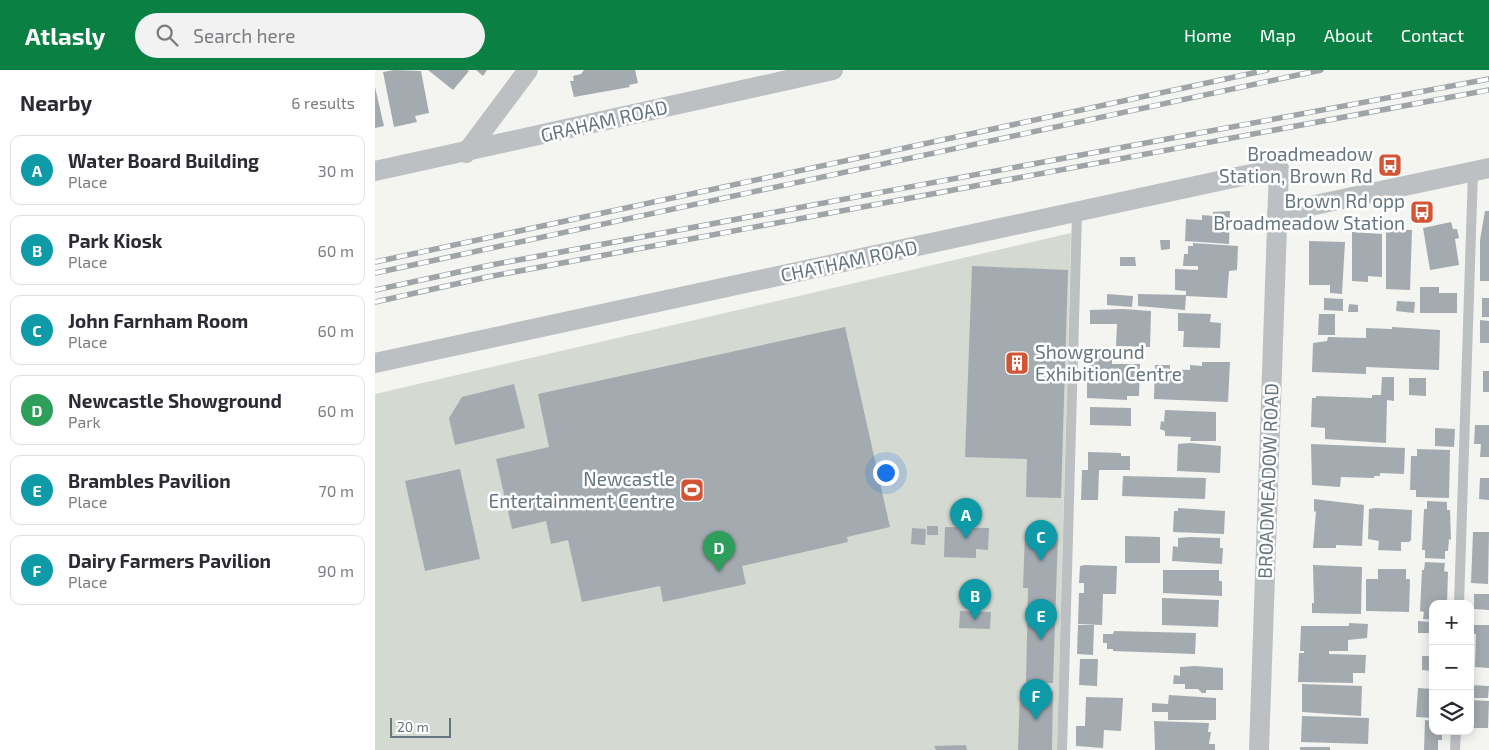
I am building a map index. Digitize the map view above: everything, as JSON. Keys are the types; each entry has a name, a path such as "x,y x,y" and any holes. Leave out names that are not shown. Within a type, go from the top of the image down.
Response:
{"street":[{"path":"466,153 528,70"},
{"name":"GRAHAM ROAD","path":"375,171 466,153 833,70"},
{"name":"CHATHAM ROAD","path":"375,363 1279,168 1277,212"},
{"path":"1277,212 1481,170"},
{"name":"BROADMEADOW ROAD","path":"1259,750 1277,212"}],"lane":[{"path":"1459,600 1481,170"},
{"path":"1062,750 1077,213"},
{"path":"1455,735 1455,750"}],"shaded area":[{"path":"1071,233 1057,750 375,750 375,394"}],"building":[{"path":"394,70 421,71 429,113 415,116 417,122 394,127 383,72"},
{"path":"428,70 467,70 469,71 453,90"},
{"path":"476,70 487,70 483,76"},
{"path":"584,70 635,70 638,83 629,85 630,87 574,97 570,81 574,81 573,76 581,74"},
{"path":"375,87 384,126 375,128"},
{"path":"1230,211 1229,244 1185,241 1186,219 1202,220 1202,215 1213,216 1213,212"},
{"path":"1485,211 1489,211 1489,281 1480,281 1480,240"},
{"path":"1451,222 1453,229 1457,229 1459,238 1455,239 1459,265 1430,270 1423,228"},
{"path":"1386,229 1412,230 1410,290 1386,289"},
{"path":"1352,232 1382,234 1382,277 1368,276 1368,282 1352,281"},
{"path":"1160,240 1170,240 1170,249 1161,250"},
{"path":"1309,241 1345,242 1342,294 1330,293 1330,285 1309,285"},
{"path":"1193,243 1238,246 1237,270 1229,271 1227,298 1186,296 1185,310 1138,306 1138,294 1186,295 1186,291 1175,290 1175,269 1198,270 1198,266 1183,266 1184,254 1188,254 1188,246 1193,246"},
{"path":"1120,257 1135,257 1136,266 1120,266"},
{"name":"Showground Exhibition Centre","path":"972,266 1068,270 1061,498 1026,497 1027,459 965,457"},
{"path":"1420,287 1439,287 1439,293 1457,293 1457,313 1420,313"},
{"path":"1107,294 1133,296 1132,307 1107,305"},
{"path":"1324,298 1343,299 1343,311 1324,310"},
{"path":"1482,298 1489,298 1489,317 1482,317"},
{"path":"1397,301 1415,302 1414,313 1396,311"},
{"path":"1349,304 1358,305 1358,312 1348,312"},
{"path":"1123,309 1151,311 1150,347 1116,346 1117,324 1090,324 1090,310"},
{"path":"1178,313 1211,314 1210,322 1221,323 1220,348 1183,347 1184,331 1178,331"},
{"path":"1319,314 1335,314 1335,335 1318,335"},
{"path":"1480,320 1489,321 1489,343 1480,343"},
{"name":"Newcastle Entertainment Centre","path":"845,327 890,527 847,537 848,542 742,566 746,584 663,602 660,586 582,602 568,540 551,544 546,521 512,529 496,459 549,447 538,394"},
{"path":"1392,327 1440,330 1439,370 1366,367 1366,374 1312,372 1313,343 1327,341 1328,337 1366,338 1366,328 1392,329"},
{"path":"1091,349 1112,350 1112,364 1140,364 1139,396 1127,396 1127,400 1087,398 1087,366 1091,366"},
{"path":"1202,362 1230,362 1228,402 1154,399 1155,365 1170,365 1170,369 1190,370 1190,365 1202,366"},
{"path":"1483,371 1489,371 1489,392 1483,392"},
{"path":"1382,377 1394,377 1394,401 1387,400 1386,443 1325,439 1325,428 1311,427 1312,398 1316,398 1316,396 1372,398 1372,395 1381,395"},
{"path":"1409,378 1426,378 1426,396 1409,395"},
{"path":"514,384 525,428 455,445 449,418 462,397"},
{"path":"1090,407 1131,408 1131,426 1090,425"},
{"path":"1165,410 1216,412 1216,441 1190,441 1191,437 1165,436 1165,431 1160,429 1161,421 1164,422"},
{"path":"1475,425 1489,425 1489,457 1480,457 1481,444 1474,444"},
{"path":"1435,428 1455,429 1454,447 1435,446"},
{"path":"1190,443 1221,446 1220,473 1177,471 1178,444"},
{"path":"1311,444 1405,448 1404,474 1380,473 1380,476 1374,476 1374,478 1341,477 1340,487 1312,485"},
{"path":"1417,449 1450,450 1449,498 1416,497 1416,490 1410,490 1411,456 1417,456"},
{"path":"1088,452 1121,453 1121,456 1130,456 1130,470 1099,470 1098,500 1081,500 1082,470 1088,470"},
{"path":"460,469 480,559 425,571 405,481"},
{"path":"1123,476 1206,478 1205,499 1122,496"},
{"path":"1480,478 1489,478 1489,500 1479,499"},
{"path":"1314,499 1364,505 1362,546 1336,545 1336,548 1313,548 1316,511 1314,512"},
{"path":"1427,501 1447,502 1447,510 1450,510 1451,540 1449,539 1448,551 1445,551 1445,559 1425,558 1425,550 1422,550 1424,509 1427,509"},
{"path":"1178,508 1225,511 1224,534 1173,532 1174,511 1178,511"},
{"path":"1369,509 1412,510 1411,540 1409,542 1401,542 1401,551 1378,550 1379,541 1368,539"},
{"path":"927,526 938,526 938,535 927,535"},
{"path":"945,527 989,528 988,550 976,549 976,558 944,557"},
{"path":"912,528 926,529 925,545 911,544"},
{"path":"1473,532 1489,532 1488,584 1471,583"},
{"path":"1025,533 1058,534 1053,683 1026,682 1028,588 1023,588"},
{"path":"1125,536 1160,537 1160,563 1125,563"},
{"path":"1178,538 1220,538 1220,548 1223,548 1222,564 1172,561 1173,546 1178,547"},
{"path":"1425,562 1445,563 1444,571 1448,572 1447,600 1429,600 1429,620 1423,619 1424,612 1420,611 1422,570 1424,570"},
{"path":"1313,565 1362,567 1361,614 1312,613 1312,603 1314,603"},
{"path":"1080,566 1117,566 1116,594 1103,594 1102,625 1078,624 1079,593 1084,593 1084,583 1079,583"},
{"path":"1378,569 1406,569 1406,579 1410,579 1409,612 1366,611 1366,579 1378,579"},
{"path":"1163,570 1219,570 1219,581 1222,581 1222,596 1163,593"},
{"path":"1474,594 1489,594 1489,610 1474,609"},
{"path":"1162,598 1219,600 1218,627 1162,625"},
{"path":"960,611 991,612 990,629 959,628"},
{"path":"1418,621 1429,622 1429,633 1418,633"},
{"path":"1349,623 1368,624 1367,638 1348,640 1348,651 1329,651 1329,654 1366,655 1365,673 1353,673 1353,683 1298,682 1299,653 1304,653 1304,651 1300,651 1301,626 1349,626"},
{"path":"1078,625 1094,625 1093,655 1077,654"},
{"path":"1474,625 1489,625 1489,668 1475,667 1476,634 1474,634"},
{"path":"1114,631 1196,633 1195,654 1113,651 1113,649 1107,649 1107,643 1103,643 1103,634 1113,634"},
{"path":"1422,656 1429,656 1429,671 1422,670"},
{"path":"1080,659 1098,659 1097,686 1079,685"},
{"path":"1180,667 1223,668 1223,690 1206,690 1206,693 1202,693 1198,689 1185,689 1185,684 1173,684 1174,675 1180,676"},
{"path":"1302,684 1362,686 1361,716 1302,712"},
{"path":"1474,685 1489,686 1488,698 1474,698"},
{"path":"1418,688 1429,689 1429,718 1416,717"},
{"path":"1020,691 1053,691 1052,750 1018,750"},
{"path":"1169,695 1216,698 1216,720 1168,720 1168,712 1152,712 1152,703 1168,704"},
{"path":"1086,697 1123,698 1121,731 1104,730 1103,748 1076,746 1076,726 1085,726"},
{"path":"1474,700 1489,701 1488,728 1474,728"},
{"path":"1302,716 1369,718 1368,744 1301,742"},
{"path":"1425,720 1429,720 1429,735 1442,735 1442,740 1438,740 1438,750 1424,750"},
{"path":"1154,721 1209,723 1208,732 1211,732 1209,744 1215,744 1215,750 1155,750"},
{"path":"966,745 967,750 936,750 934,746"},
{"path":"1300,747 1330,747 1330,750 1300,750"}],"railway":[{"path":"375,262 1267,70"},
{"path":"375,273 1321,70"},
{"path":"375,290 491,265 1489,79"},
{"path":"375,302 487,277 1489,90"}],"place":[{"name":"Broadmeadow Station, Brown Rd","path":"1390,165"},
{"name":"Brown Rd opp Broadmeadow Station","path":"1422,212"},
{"name":"Showground Exhibition Centre","path":"1017,363"},
{"name":"Newcastle Entertainment Centre","path":"692,490"},
{"name":"Water Board Building","path":"966,539"},
{"name":"John Farnham Room","path":"1041,561"},
{"name":"Newcastle Showground","path":"719,572"},
{"name":"Park Kiosk","path":"975,620"},
{"name":"Brambles Pavilion","path":"1041,640"},
{"name":"Dairy Farmers Pavilion","path":"1036,720"}]}
